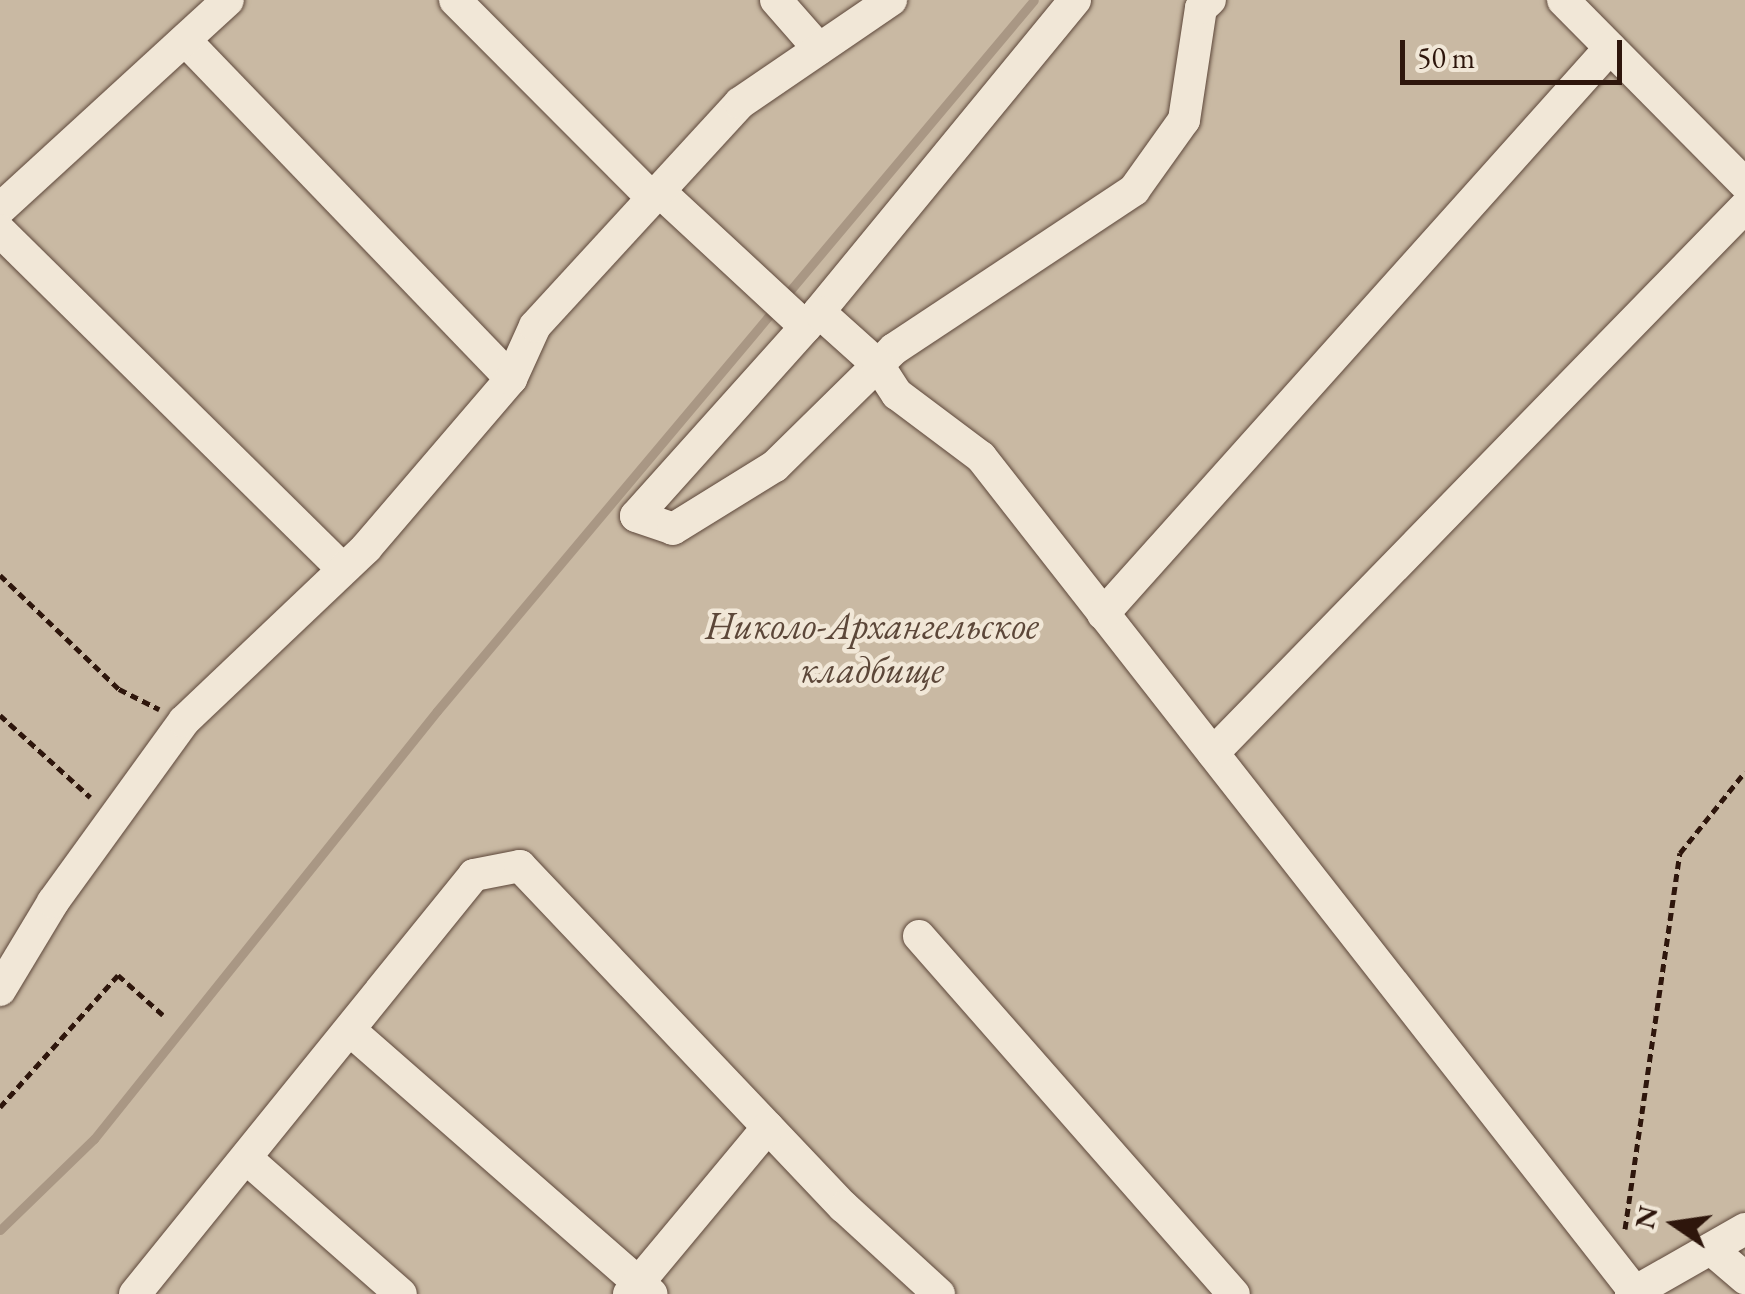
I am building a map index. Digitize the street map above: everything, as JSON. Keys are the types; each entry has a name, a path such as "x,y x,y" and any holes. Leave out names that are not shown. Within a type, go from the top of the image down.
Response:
{"lane":[{"path":"0,209 228,0"},
{"path":"455,0 656,195 764,290 878,366 897,394 981,457 1628,1286 1745,1229"},
{"path":"776,0 819,49"},
{"path":"0,990 114,818 184,722 342,568 511,379 535,326 740,103 891,0"},
{"path":"1075,0 636,516 673,529 775,466 878,366 1134,190 1184,120 1195,3"},
{"path":"1562,0 1745,184"},
{"path":"185,40 511,379"},
{"path":"1104,614 1610,48"},
{"path":"1213,754 1745,208"},
{"path":"0,231 342,568"},
{"path":"135,1294 352,1032 474,875 520,866 768,1126 939,1294"},
{"path":"919,936 1234,1294"},
{"path":"352,1032 639,1290 768,1126"},
{"path":"246,1158 401,1294"},
{"path":"1710,1249 1745,1278"}],"path":[{"path":"0,574 120,689 184,722"},
{"path":"0,715 114,818"},
{"path":"1628,1286 1680,853 1745,772"},
{"path":"0,1107 118,975 163,1015"}],"green space":[{"name":"Николо-Архангельское кладбище","path":"0,0 1745,0 1745,1294 0,1294"}],"waterway":[{"path":"0,1230 94,1139 437,711 1034,0"}]}
